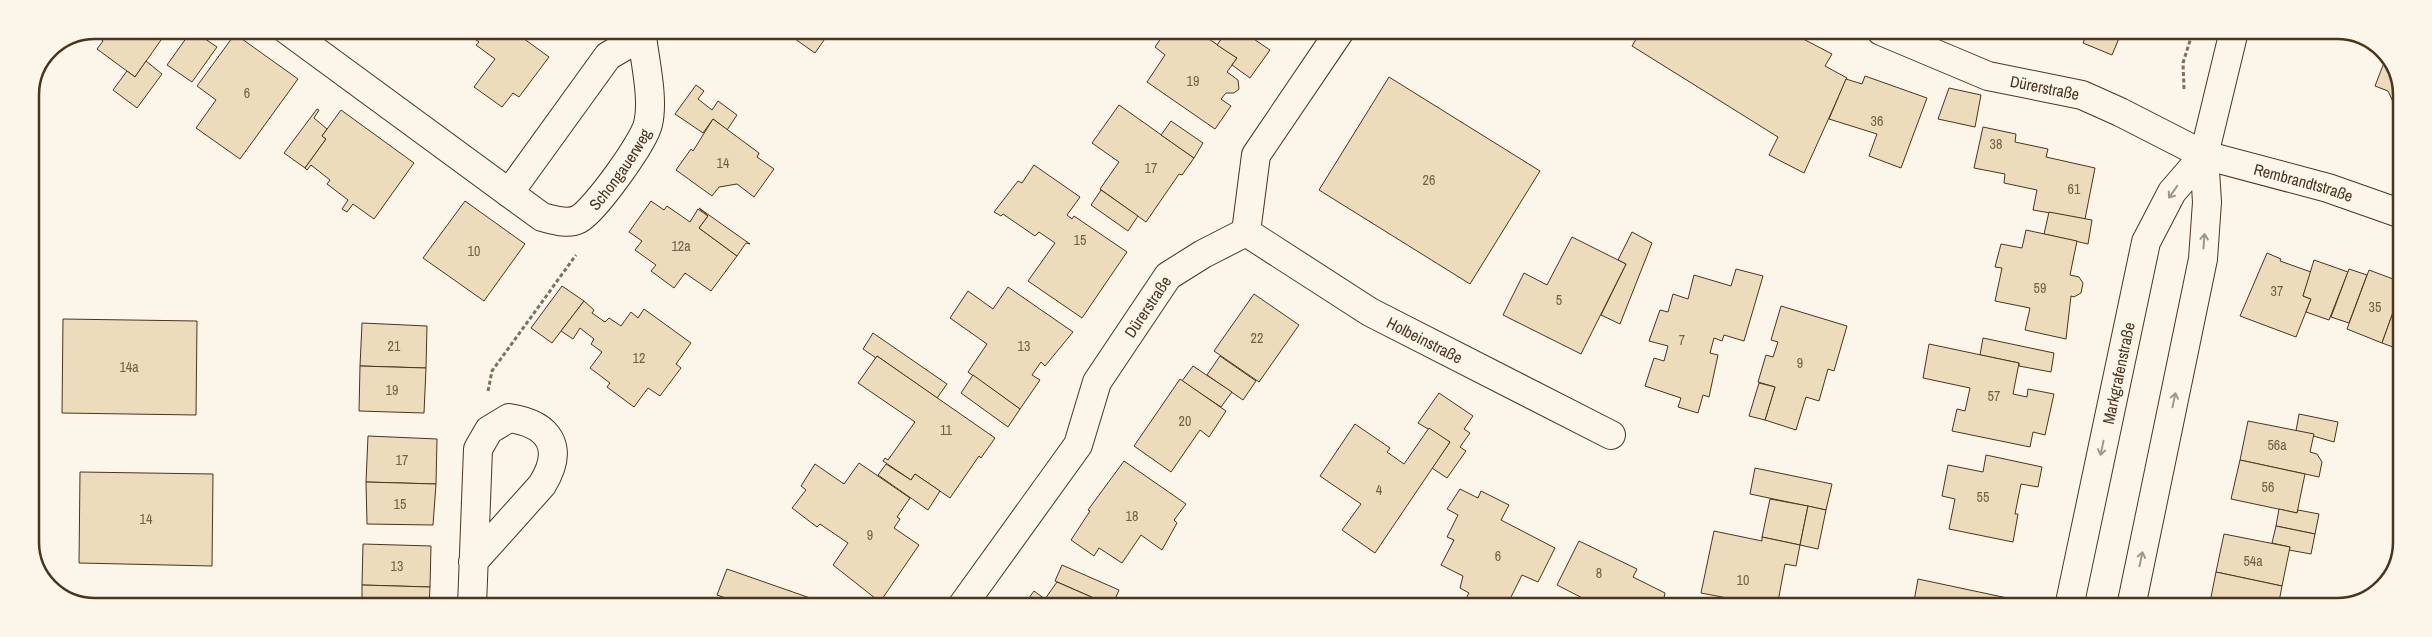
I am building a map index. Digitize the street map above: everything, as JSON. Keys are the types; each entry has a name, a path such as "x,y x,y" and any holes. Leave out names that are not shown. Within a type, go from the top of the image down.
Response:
{"street":[{"name":"Schongauerweg","path":"299,39 542,217 560,222 577,220 592,210 643,137 650,110 644,39"},
{"name":"Schongauerweg","path":"509,193 608,56 635,39"},
{"path":"1246,232 1256,155 1335,39"},
{"name":"Dürerstraße","path":"1900,39 1988,76 2082,95 2120,112 2204,155"},
{"name":"Markgrafenstraße","path":"2133,598 2203,259 2207,202 2204,155 2232,39"},
{"name":"Markgrafenstraße","path":"2071,598 2146,242 2172,192 2204,155"},
{"name":"Rembrandtstraße","path":"2204,155 2328,188 2393,211"},
{"name":"Holbeinstraße","path":"1246,232 1370,312 1611,435"},
{"name":"Dürerstraße","path":"968,598 1078,445 1097,382 1168,276 1203,254 1246,232"},
{"path":"472,598 473,562 478,449 489,430 509,418 528,420 546,434 555,455 551,471 542,484 473,562"}],"path":[{"path":"478,449 492,371 581,248 542,217"}],"building":[{"path":"101,39 162,39 135,77 97,49 103,41"},
{"path":"186,39 205,39 217,47 192,82 167,65"},
{"path":"231,39 242,39 298,79 240,159 196,128 216,100 197,86"},
{"path":"475,39 524,39 549,57 519,97 513,93 502,107 474,87 495,59 476,45 479,42"},
{"path":"795,39 825,39 815,53"},
{"path":"1160,39 1209,39 1237,58 1227,72 1238,80 1239,89 1234,93 1226,93 1221,99 1231,106 1215,129 1147,82 1165,55 1155,47"},
{"path":"1221,39 1254,39 1270,50 1250,78 1232,65 1237,58 1217,45"},
{"path":"1636,39 1803,39 1832,54 1825,66 1847,78 1804,173 1769,155 1778,137 1632,46"},
{"path":"2085,39 2119,39 2112,55 2083,43"},
{"path":"146,61 162,74 137,108 113,90 127,71 135,77"},
{"path":"2384,64 2392,84 2393,102 2388,91 2375,86"},
{"path":"1865,76 1927,98 1901,168 1869,156 1877,134 1829,119 1846,79 1862,84"},
{"path":"1389,77 1540,171 1470,284 1319,190"},
{"path":"696,85 704,91 698,99 712,110 718,101 737,115 727,130 713,119 703,133 675,114"},
{"path":"1949,88 1981,95 1975,127 1938,119"},
{"path":"1119,105 1194,158 1182,175 1179,174 1146,222 1100,189 1119,162 1092,143"},
{"path":"317,109 319,110 314,118 327,129 322,136 326,139 305,168 284,153"},
{"path":"341,110 414,163 374,219 353,204 347,212 342,209 348,200 327,184 330,180 311,165 307,170 305,168 326,139 322,136"},
{"path":"713,119 759,153 757,157 774,169 754,197 737,184 719,187 712,196 676,170 691,149 693,151"},
{"path":"1171,121 1203,143 1194,158 1161,135"},
{"path":"1983,127 2016,134 2015,142 2048,149 2046,157 2095,168 2085,219 2033,210 2037,190 2004,183 2005,174 1974,168"},
{"path":"1034,165 1080,197 1067,215 1072,219 1074,216 1127,252 1082,318 1028,281 1055,243 1039,232 1035,236 1003,214 1001,216 994,212 1018,181 1022,183"},
{"path":"1101,190 1138,216 1128,231 1091,205"},
{"path":"465,201 525,244 484,301 423,258"},
{"path":"651,201 664,210 667,206 690,222 698,209 708,216 699,228 737,256 711,291 685,273 674,288 651,271 656,265 635,250 642,241 629,232"},
{"path":"699,208 750,244 746,243 737,256 699,228 708,216"},
{"path":"2049,212 2092,220 2088,244 2044,234"},
{"path":"2026,230 2077,241 2070,275 2079,277 2083,283 2081,293 2074,297 2071,296 2066,339 2025,330 2030,308 1995,301 2002,268 1995,267 2001,244 2022,248"},
{"path":"1632,232 1652,243 1620,324 1601,315 1626,264 1618,260"},
{"path":"1572,237 1626,264 1581,354 1503,315 1524,273 1547,285"},
{"path":"2267,253 2281,259 2280,261 2311,272 2303,296 2311,299 2296,337 2240,316"},
{"path":"2314,260 2348,272 2329,320 2306,312 2311,299 2303,296"},
{"path":"1736,269 1763,276 1744,341 1724,335 1722,341 1714,338 1710,353 1718,355 1709,397 1703,395 1698,413 1678,407 1681,398 1645,386 1654,358 1664,361 1668,346 1649,341 1660,310 1668,312 1673,294 1688,299 1694,275 1731,286"},
{"path":"2349,269 2367,275 2349,323 2331,317"},
{"path":"2369,270 2393,279 2393,312 2382,343 2347,329"},
{"path":"562,286 584,301 552,343 531,328"},
{"path":"1008,287 1073,332 1045,366 1041,362 1032,375 1040,380 1020,409 968,372 987,344 950,318 968,291 993,309"},
{"path":"1254,294 1299,325 1259,382 1214,351"},
{"path":"584,301 594,310 592,313 605,322 609,318 621,326 631,312 638,318 644,309 691,343 676,364 681,368 660,396 648,388 634,407 607,387 610,383 590,368 602,352 591,344 594,339 580,328 573,339 561,331"},
{"path":"1781,306 1847,326 1834,371 1828,369 1819,401 1806,397 1796,430 1765,420 1775,387 1758,382 1766,355 1773,357 1778,342 1771,340"},
{"path":"2393,312 2393,347 2382,343"},
{"path":"63,319 197,321 196,415 62,413"},
{"path":"362,323 427,326 426,368 360,366"},
{"path":"873,333 947,384 937,398 877,356 876,358 863,349"},
{"path":"1983,338 2054,353 2051,372 2019,366 2019,363 1980,355"},
{"path":"1929,344 2019,363 2013,394 2027,397 2028,389 2054,394 2045,435 2033,432 2030,447 1952,431 1957,409 1965,411 1970,388 1923,378"},
{"path":"877,356 995,438 981,458 979,456 950,498 915,474 911,480 883,461 885,458 888,460 915,422 858,383"},
{"path":"1220,356 1256,381 1243,400 1207,375"},
{"path":"360,366 426,368 424,413 359,411"},
{"path":"1193,366 1232,392 1221,407 1182,381"},
{"path":"973,375 1020,409 1008,427 961,393"},
{"path":"1180,379 1226,411 1209,437 1200,430 1171,472 1134,446"},
{"path":"1759,383 1775,387 1765,420 1749,416"},
{"path":"1439,393 1473,416 1464,429 1470,433 1460,447 1466,451 1447,478 1432,468 1450,442 1418,423"},
{"path":"2299,414 2338,422 2334,442 2296,431"},
{"path":"2248,421 2314,434 2310,452 2317,454 2322,462 2319,477 2240,460"},
{"path":"1355,424 1390,448 1387,452 1404,464 1429,428 1450,442 1375,553 1342,530 1361,504 1320,476"},
{"path":"368,436 437,439 436,484 366,482"},
{"path":"1986,455 2042,467 2038,487 2021,484 2015,514 2018,514 2013,542 1949,529 1955,499 1942,496 1948,465 1983,472"},
{"path":"2240,460 2305,474 2297,513 2231,499"},
{"path":"1124,461 1186,504 1174,520 1177,523 1162,550 1141,535 1122,563 1099,548 1094,556 1071,540 1090,511 1088,510"},
{"path":"859,463 910,498 897,517 900,519 894,528 919,545 883,598 875,598 833,565 848,543 820,524 817,527 792,508 806,490 801,486 815,464 844,484"},
{"path":"886,464 911,480 915,474 940,491 928,510 878,475"},
{"path":"1755,468 1832,484 1826,510 1750,494"},
{"path":"80,472 213,474 212,566 79,563"},
{"path":"366,482 436,484 433,525 367,524"},
{"path":"1460,489 1478,498 1481,491 1509,505 1501,520 1555,548 1538,582 1522,575 1510,598 1466,598 1469,593 1460,588 1463,576 1441,565 1454,540 1447,537 1458,515 1447,509"},
{"path":"1770,499 1808,506 1800,545 1762,537"},
{"path":"1808,506 1826,510 1818,549 1800,545"},
{"path":"2279,509 2297,513 2298,510 2319,514 2315,534 2276,526"},
{"path":"2276,526 2315,534 2311,554 2289,550 2290,547 2272,543"},
{"path":"1714,531 1762,541 1762,537 1800,545 1796,566 1785,564 1779,598 1727,598 1701,593"},
{"path":"2224,534 2290,547 2282,586 2216,572"},
{"path":"1579,541 1637,569 1633,577 1665,593 1664,598 1582,598 1557,585"},
{"path":"363,544 431,546 430,587 362,585"},
{"path":"1062,565 1119,590 1116,598 1094,598 1055,581"},
{"path":"727,569 810,598 726,598 717,595"},
{"path":"2216,572 2282,586 2280,598 2211,598"},
{"path":"1918,579 2007,598 1915,598"},
{"path":"1057,582 1094,598 1046,598"},
{"path":"362,585 430,587 429,598 362,598"},
{"path":"1034,591 1044,598 1029,598"}]}
